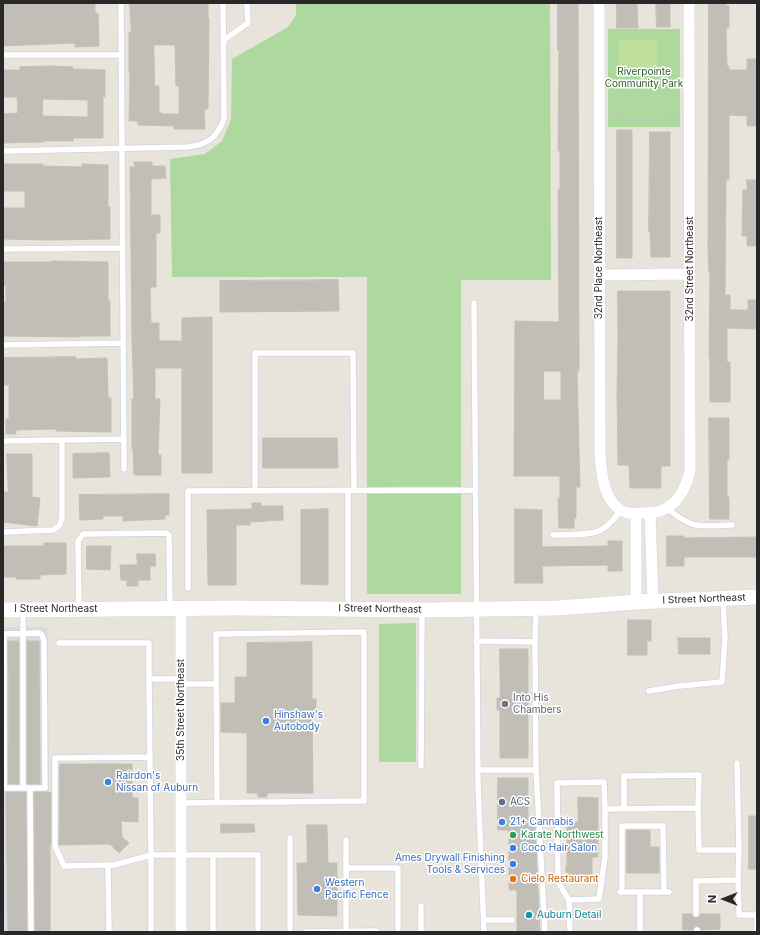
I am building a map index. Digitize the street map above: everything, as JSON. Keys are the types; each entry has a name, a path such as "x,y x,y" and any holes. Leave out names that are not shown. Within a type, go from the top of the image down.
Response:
{"street":[{"name":"32nd Place Northeast","path":"598,3 600,458 603,484 609,497 621,510"},
{"name":"32nd Street Northeast","path":"636,514 659,512 667,508 678,499 688,479 690,471 689,3"},
{"path":"599,275 690,274"},
{"path":"621,510 636,514 636,602"},
{"path":"650,513 653,601"},
{"name":"I Street Northeast","path":"3,610 175,608 422,610 536,609 578,608 653,601 757,597"},
{"name":"35th Street Northeast","path":"175,608 181,681 181,932"}],"lane":[{"path":"121,3 124,469"},
{"path":"3,151 197,146 206,142 221,128 224,119 223,3"},
{"path":"224,40 248,23 247,3"},
{"path":"3,55 121,55"},
{"path":"3,249 122,248"},
{"path":"474,303 478,770 484,932"},
{"path":"3,345 123,343"},
{"path":"255,491 255,353 353,353 348,609"},
{"path":"3,532 53,530 60,525 62,517 62,440"},
{"path":"3,441 124,440"},
{"path":"188,588 188,491 475,490"},
{"path":"667,508 678,517 693,525 732,525"},
{"path":"553,535 592,533 600,531 613,521 621,510"},
{"path":"79,609 78,541 83,534 158,533 166,533 170,538 175,608"},
{"path":"649,691 679,686 722,682 725,639 723,598"},
{"path":"536,609 536,770 544,932"},
{"path":"23,610 23,788"},
{"path":"421,766 422,610"},
{"path":"181,803 217,803 364,801 364,632 216,634 217,803"},
{"path":"39,633 42,635 44,641 45,788 3,788 3,634 39,633"},
{"path":"476,641 535,642"},
{"path":"59,643 149,643 151,932"},
{"path":"149,679 216,684"},
{"path":"150,757 55,758 55,846 64,866 114,865 151,855 258,855 258,932"},
{"path":"737,763 739,915 757,915 757,932"},
{"path":"478,770 536,770"},
{"path":"624,809 624,776 699,775 699,850 739,850"},
{"path":"569,900 599,899 605,857 604,782 557,783 558,882 569,900 570,932"},
{"path":"30,788 31,932"},
{"path":"605,809 698,808"},
{"path":"622,826 663,826 667,892 640,892 621,892 622,826"},
{"path":"290,838 290,932"},
{"path":"346,840 346,932"},
{"path":"213,855 213,932"},
{"path":"108,865 109,932"},
{"path":"346,868 398,868 398,932"},
{"path":"696,914 696,881 738,880"},
{"path":"640,892 640,932"},
{"path":"421,906 421,932"},
{"path":"484,920 512,920"},
{"path":"306,932 376,931"}],"path":[{"path":"599,113 619,113 630,121 659,121 671,113 689,113"}],"shaded area":[{"path":"3,627 48,627 50,932 3,932"}],"green space":[{"path":"296,3 550,3 551,280 461,280 461,594 367,594 367,277 172,277 170,159 205,154 222,141 231,119 232,59 288,27 296,15"},
{"name":"Riverpointe Community Park","path":"608,29 680,29 680,127 608,127"},
{"path":"619,40 657,40 657,70 619,70"},
{"path":"416,623 416,762 379,762 379,624"}],"building":[{"path":"3,3 95,3 95,14 98,13 99,46 75,47 75,43 3,46"},
{"path":"130,3 208,3 208,109 204,109 205,129 174,129 174,126 138,125 138,121 129,121 129,32 131,32","holes":["154,45 175,45 176,86 179,86 179,114 162,114 159,113 159,86 155,86"]},
{"path":"558,3 578,3 579,371 577,371 580,487 576,487 576,518 574,518 574,528 559,528 558,498 560,498 560,476 514,476 515,321 559,322 558,189 560,189 560,151 558,151","holes":["544,371 561,371 561,400 544,400"]},
{"path":"617,3 637,3 638,28 617,28"},
{"path":"656,3 670,3 670,27 657,27"},
{"path":"709,3 726,3 726,6 729,6 729,28 726,28 727,66 729,66 729,70 747,70 747,59 757,59 757,126 747,126 747,116 729,115 729,180 726,180 725,295 730,295 730,310 748,310 748,300 757,300 757,329 727,328 727,362 730,362 730,402 710,402 710,273 708,252"},
{"path":"52,66 73,67 73,69 105,70 105,97 103,97 103,138 73,138 73,141 3,143 3,114 18,113 17,97 3,97 3,70 20,70 20,67","holes":["43,99 88,100 88,117 43,116"]},
{"path":"617,130 632,130 632,258 617,258"},
{"path":"650,132 670,132 670,257 651,257 649,231"},
{"path":"134,162 152,162 152,166 165,166 166,178 151,179 151,215 160,215 160,233 156,233 156,287 150,287 151,323 159,323 159,341 182,341 182,318 212,317 212,473 182,473 182,368 155,368 155,399 160,399 158,455 161,455 161,475 134,475 132,449 132,399 134,399 130,167 135,167"},
{"path":"3,164 43,164 43,166 82,167 82,164 108,165 110,239 3,239 3,208 25,208 25,191 3,191"},
{"path":"747,180 757,180 757,246 747,246 747,236 742,236 743,190 747,190"},
{"path":"3,262 108,262 110,336 4,336 4,302 6,302 6,285 3,285"},
{"path":"338,280 339,311 220,312 220,281"},
{"path":"618,291 670,291 670,466 661,466 661,488 630,488 629,465 618,465"},
{"path":"76,357 76,359 107,358 108,398 111,398 111,432 56,431 56,429 16,430 16,434 6,434 6,419 9,419 9,385 3,385 3,358"},
{"path":"709,418 729,418 727,497 729,497 729,519 710,519"},
{"path":"263,438 337,438 338,468 263,468"},
{"path":"109,453 110,477 73,478 73,454"},
{"path":"7,454 32,454 32,497 40,498 37,526 3,522 3,492 8,492"},
{"path":"169,494 169,515 165,515 165,519 123,521 123,516 103,516 103,519 80,520 79,495"},
{"path":"252,503 261,503 261,506 283,506 283,520 250,522 250,525 236,525 236,585 208,585 207,510 252,509"},
{"path":"328,509 328,585 301,584 301,510"},
{"path":"515,509 542,510 542,547 608,546 608,541 622,541 622,571 608,571 608,565 542,566 543,583 515,583"},
{"path":"667,536 684,536 684,538 757,537 757,557 684,557 684,566 667,566"},
{"path":"44,543 66,543 66,574 40,575 40,579 16,579 16,577 3,577 3,546 44,546"},
{"path":"87,546 111,546 110,570 87,569"},
{"path":"137,554 155,554 156,566 150,566 150,580 138,580 138,586 127,586 127,580 121,580 120,565 137,565"},
{"path":"628,620 651,620 651,641 647,641 647,655 628,655"},
{"path":"678,638 710,638 710,654 679,654"},
{"path":"8,641 19,641 19,784 9,784"},
{"path":"27,641 39,641 40,784 27,784"},
{"name":"Hinshaw's Autobody","path":"312,642 312,699 316,699 316,711 312,711 313,793 267,793 267,797 258,797 258,793 247,793 247,733 221,732 221,703 235,703 235,677 247,677 247,643"},
{"path":"500,649 528,649 528,758 500,758 500,710 497,710 497,698 500,698"},
{"path":"60,764 132,764 132,798 138,798 138,822 121,821 122,837 129,843 119,853 110,844 59,845"},
{"path":"498,778 528,778 528,827 535,827 540,932 517,932 517,890 509,890 509,830 498,830"},
{"path":"26,792 27,932 8,932 6,793"},
{"path":"34,792 51,792 50,932 35,932"},
{"path":"578,797 598,798 598,857 592,857 592,875 566,875 567,822 578,822"},
{"path":"749,816 757,816 757,869 749,869"},
{"path":"221,824 254,824 255,832 221,833"},
{"name":"Western Pacific Fence","path":"307,825 327,825 328,863 337,863 337,916 298,915 297,863 307,863"},
{"path":"627,830 650,830 650,847 659,847 659,873 627,873"},
{"path":"683,914 692,914 696,918 700,914 720,914 720,929 701,930 697,926 693,930 683,930"}],"place":[{"name":"Into His Chambers","path":"505,704"},
{"name":"Hinshaw's Autobody","path":"266,721"},
{"name":"Rairdon's Nissan of Auburn","path":"108,782"},
{"name":"ACS","path":"502,802"},
{"name":"21+ Cannabis","path":"502,822"},
{"name":"Karate Northwest","path":"513,835"},
{"name":"Coco Hair Salon","path":"513,848"},
{"name":"Ames Drywall Finishing Tools & Services","path":"513,864"},
{"name":"Cielo Restaurant","path":"513,879"},
{"name":"Western Pacific Fence","path":"317,889"},
{"name":"Auburn Detail","path":"529,915"}]}
